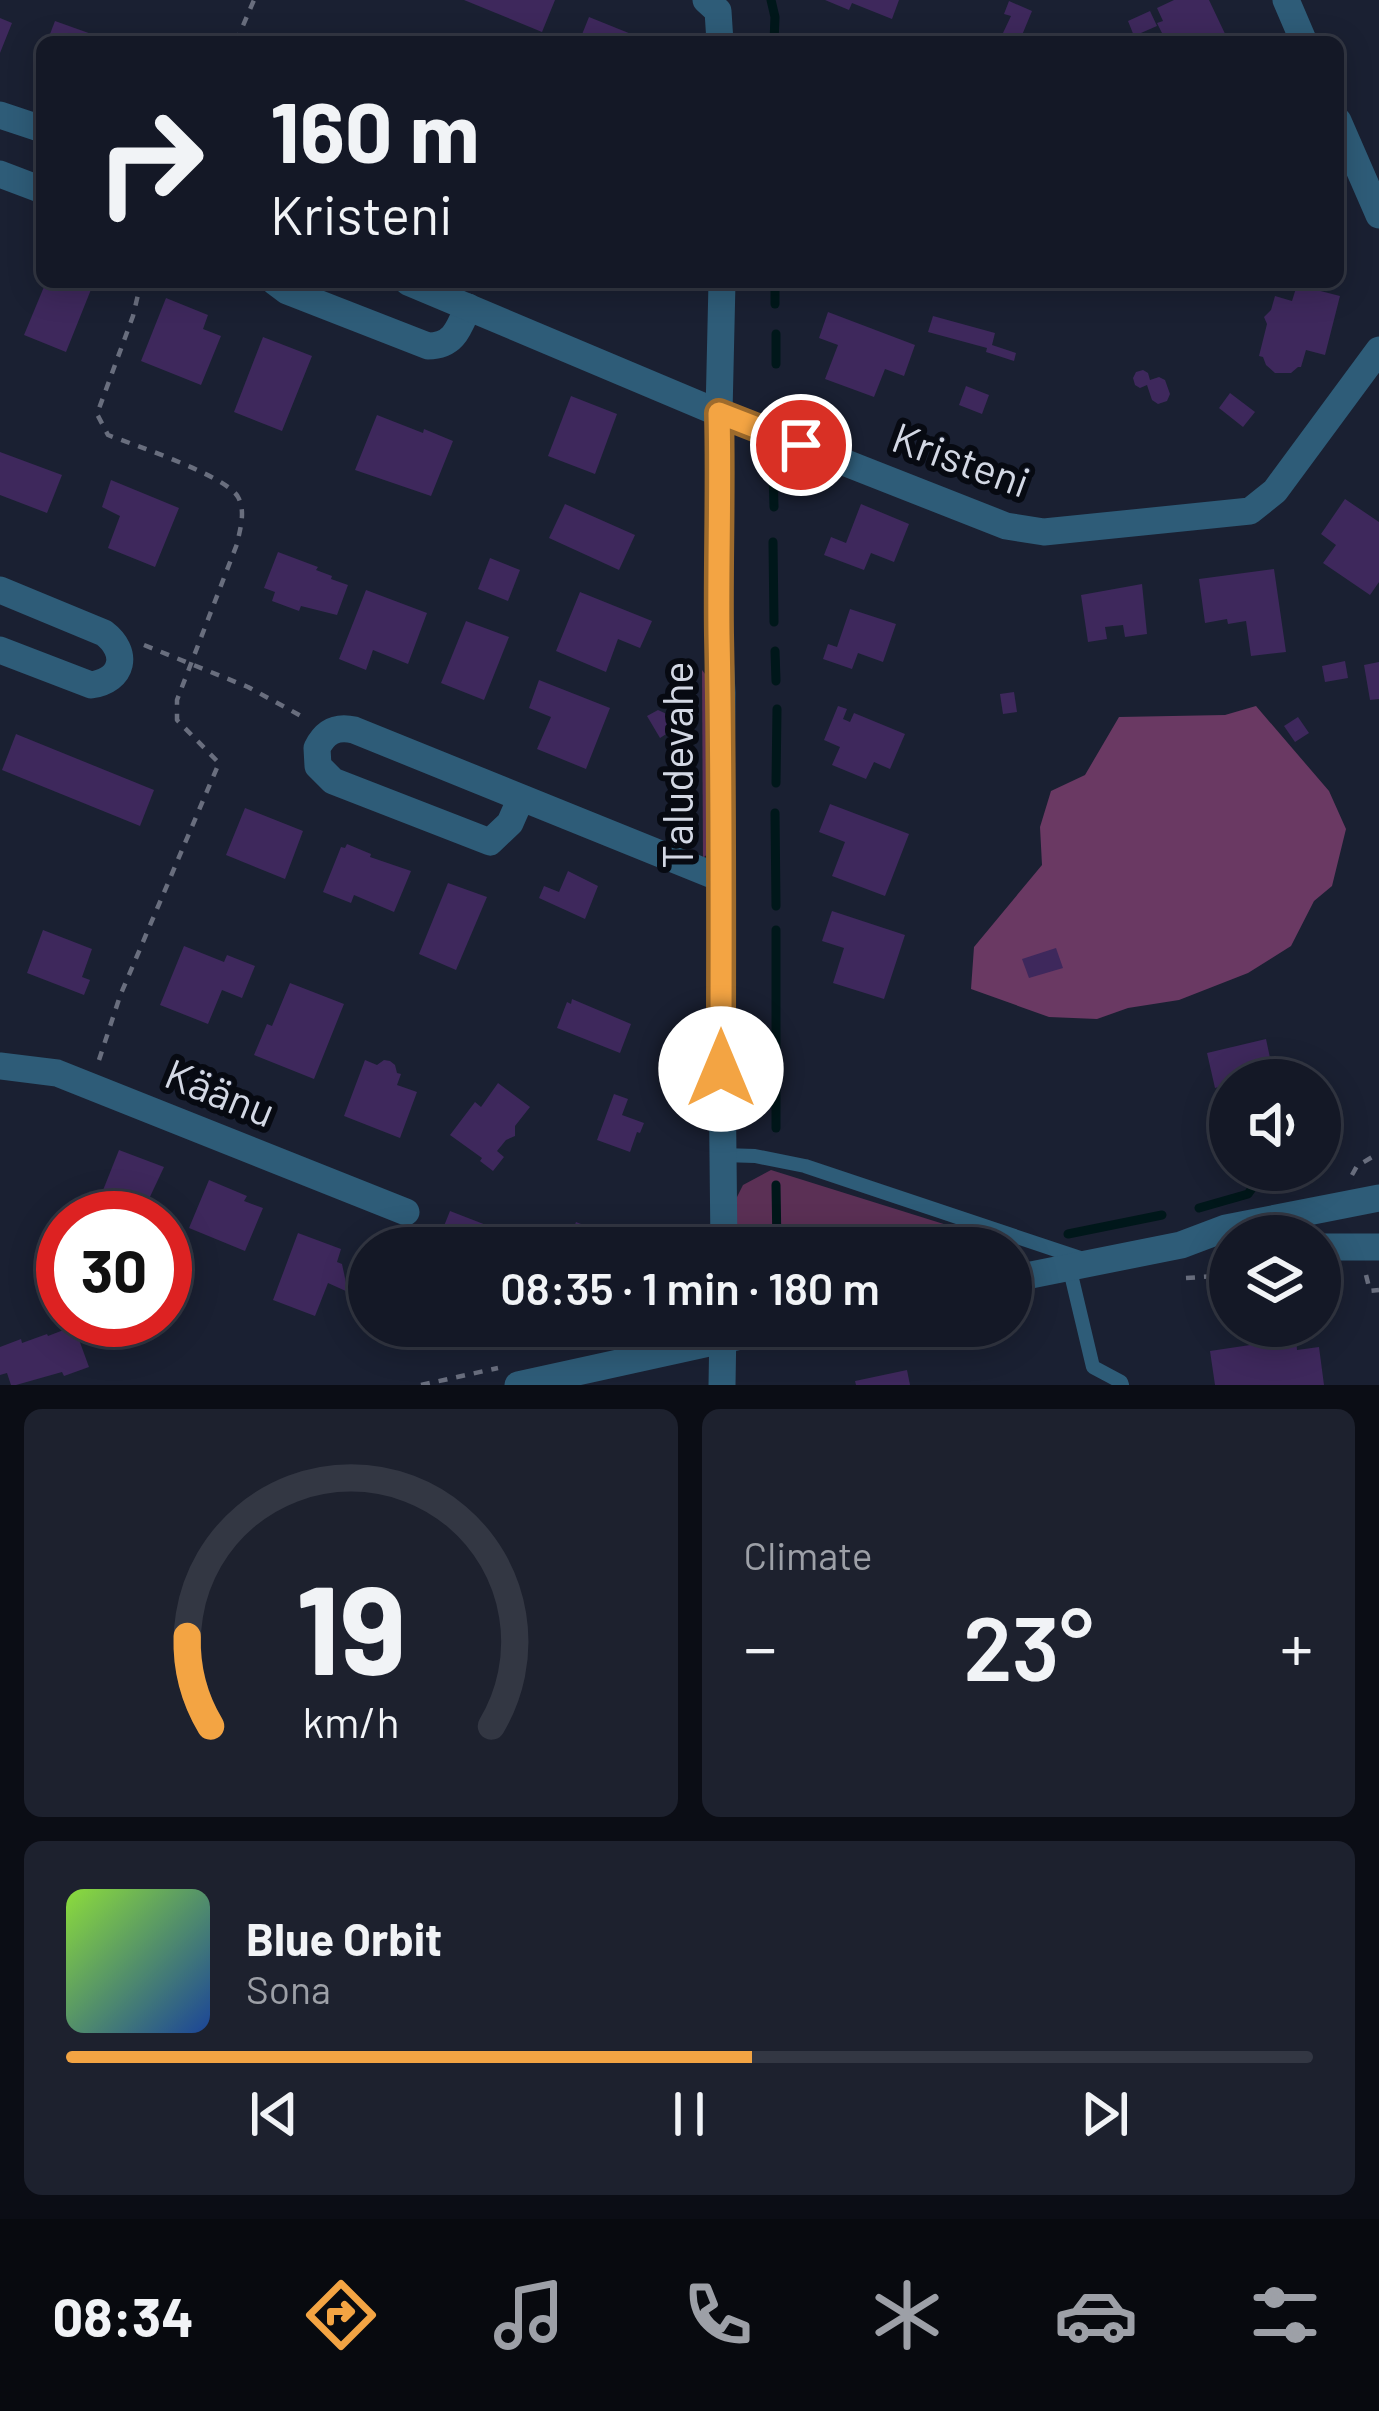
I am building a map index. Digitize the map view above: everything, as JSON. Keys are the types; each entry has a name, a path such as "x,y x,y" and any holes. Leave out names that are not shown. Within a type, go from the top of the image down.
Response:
{"street":[{"path":"706,0 718,10 720,36"},
{"path":"1286,0 1301,36"},
{"path":"0,115 36,128"},
{"path":"1344,135 1379,215"},
{"path":"0,174 36,188"},
{"path":"282,288 428,346 453,338 468,307"},
{"name":"Kristeni","path":"422,288 719,413 1006,526 1044,532 1250,511 1274,491 1379,350"},
{"name":"Taludevahe","path":"722,288 724,1227"},
{"path":"0,590 104,633 119,651 119,664 112,677 92,685 0,650"},
{"path":"521,797 510,823 490,842 327,778 316,757 321,740 330,732 354,730 521,797 720,878"},
{"name":"Käänu","path":"0,1066 57,1073 406,1212"},
{"path":"1032,1274 1181,1245 1226,1228 1379,1198"},
{"path":"1181,1245 1209,1248"},
{"path":"1341,1247 1379,1247"},
{"path":"518,1385 667,1347"},
{"path":"722,1347 722,1385"}],"lane":[{"path":"723,1155 805,1166 1080,1264 1094,1367 1122,1385"}],"path":[{"path":"239,36 254,0"},
{"path":"90,1087 120,996 219,764 177,720 177,700 243,518 238,495 217,479 108,435 97,414 140,288"},
{"path":"119,651 131,641 176,656 248,687 330,732"},
{"path":"1186,1278 1209,1277"}],"shaded area":[{"path":"702,670 712,683 712,850 703,858"},
{"path":"1256,706 1329,791 1346,829 1332,886 1314,901 1291,946 1248,973 1179,1000 1128,1008 1097,1019 1049,1017 971,989 974,947 1042,865 1040,827 1051,791 1085,775 1119,717 1225,715"},
{"path":"771,1170 953,1227 735,1227 734,1203 743,1185"}],"building":[{"path":"464,0 555,0 542,32"},
{"path":"825,0 899,0 892,19 852,3 849,10"},
{"path":"1174,0 1209,0 1226,36 1155,36 1162,33 1157,23 1163,21 1157,8"},
{"path":"1009,1 1032,11 1022,36 1003,33 1011,16 1004,14"},
{"path":"1150,11 1157,26 1134,36 1128,21"},
{"path":"589,17 636,36 581,36"},
{"path":"0,18 12,23 0,53"},
{"path":"55,21 97,36 49,36"},
{"path":"44,288 92,288 66,352 24,335"},
{"path":"1296,288 1340,296 1325,355 1306,350 1301,367 1275,373 1259,356 1267,324 1264,317 1275,296 1292,301"},
{"path":"166,298 208,315 203,329 221,336 201,385 141,361"},
{"path":"828,312 915,345 904,376 885,369 874,397 825,379 838,345 819,338"},
{"path":"933,316 995,333 992,345 1016,353 1014,361 986,352 987,348 928,332"},
{"path":"263,337 312,356 282,431 234,412"},
{"path":"1143,370 1150,380 1165,380 1170,394 1167,401 1158,404 1147,385 1135,385 1136,372"},
{"path":"966,386 989,395 982,414 959,405"},
{"path":"1230,393 1255,412 1243,427 1219,408"},
{"path":"571,396 617,414 595,474 548,456"},
{"path":"377,415 453,441 431,496 355,470"},
{"path":"0,452 62,475 47,513 0,495"},
{"path":"111,480 179,508 155,567 108,548 120,516 102,507"},
{"path":"1345,499 1379,522 1379,582 1370,595 1323,563 1336,545 1321,534"},
{"path":"565,504 635,535 619,570 549,538"},
{"path":"861,504 909,524 894,562 871,553 864,570 824,555 831,537 846,543"},
{"path":"278,552 348,585 337,615 301,606 299,611 272,601 275,592 264,588"},
{"path":"490,558 520,570 508,601 478,589"},
{"path":"1274,569 1286,652 1251,656 1246,621 1205,623 1199,579"},
{"path":"1142,584 1147,634 1125,637 1123,625 1105,627 1107,639 1088,642 1081,595"},
{"path":"366,590 427,613 408,664 373,650 366,670 339,659"},
{"path":"580,592 652,621 640,648 618,639 606,672 556,651"},
{"path":"850,609 896,624 883,662 858,653 852,669 823,659 828,644 837,647"},
{"path":"466,621 509,637 484,700 441,683"},
{"path":"1345,661 1348,678 1325,682 1322,666"},
{"path":"1379,662 1379,699 1370,700 1364,665"},
{"path":"539,680 610,708 586,769 537,749 551,717 529,708"},
{"path":"1014,692 1017,712 1003,714 1000,694"},
{"path":"838,706 847,709 843,719 850,722 854,713 905,734 890,769 874,762 866,779 832,765 840,747 824,740"},
{"path":"658,710 671,716 671,731 660,738 647,716"},
{"path":"1298,717 1309,733 1295,742 1284,726"},
{"path":"16,734 154,790 140,826 2,770"},
{"path":"830,804 909,834 885,896 832,876 845,842 819,832"},
{"path":"245,808 303,831 285,879 226,855"},
{"path":"347,844 411,871 394,912 354,895 351,903 323,892 341,847"},
{"path":"568,871 598,886 585,919 539,898 544,886 559,892"},
{"path":"448,883 487,897 456,970 419,954"},
{"path":"832,911 905,935 884,999 833,983 844,948 822,941"},
{"path":"43,930 92,949 82,977 90,980 84,995 27,973"},
{"path":"184,946 224,962 227,955 255,966 242,998 222,990 208,1024 160,1005"},
{"path":"1056,948 1063,968 1029,978 1022,959"},
{"path":"290,983 344,1004 314,1079 254,1055"},
{"path":"572,999 631,1024 620,1053 557,1028"},
{"path":"763,1033 764,1046 748,1046 748,1034"},
{"path":"1266,1039 1270,1059 1209,1062 1207,1053"},
{"path":"365,1060 377,1065 390,1061 401,1074 397,1085 417,1092 400,1138 344,1116"},
{"path":"498,1083 530,1107 515,1126 515,1136 497,1151 504,1157 493,1171 450,1135 475,1102 481,1107"},
{"path":"614,1094 628,1099 622,1115 644,1123 630,1152 597,1140"},
{"path":"119,1150 164,1167 153,1191 103,1191"},
{"path":"209,1180 263,1208 245,1251 192,1229"},
{"path":"450,1211 491,1227 444,1227"},
{"path":"298,1233 341,1249 337,1262 342,1264 348,1292 328,1283 315,1316 273,1300"},
{"path":"36,1338 36,1347 82,1347 89,1367 11,1385 7,1373 0,1375 0,1347 21,1339 22,1343"},
{"path":"1319,1347 1324,1385 1215,1385 1210,1351"},
{"path":"907,1370 910,1385 856,1385 855,1381"}],"waterway":[{"path":"771,0 774,36"},
{"path":"775,288 775,304"},
{"path":"776,334 776,364"},
{"path":"773,471 774,507"},
{"path":"773,542 774,622"},
{"path":"775,651 776,681"},
{"path":"776,783 777,709"},
{"path":"775,813 776,906"},
{"path":"776,930 776,1128"},
{"path":"776,1185 777,1227"},
{"path":"1199,1208 1250,1191"},
{"path":"1068,1234 1162,1215"}],"route":[{"path":"721,1069 719,413 801,445"}]}
